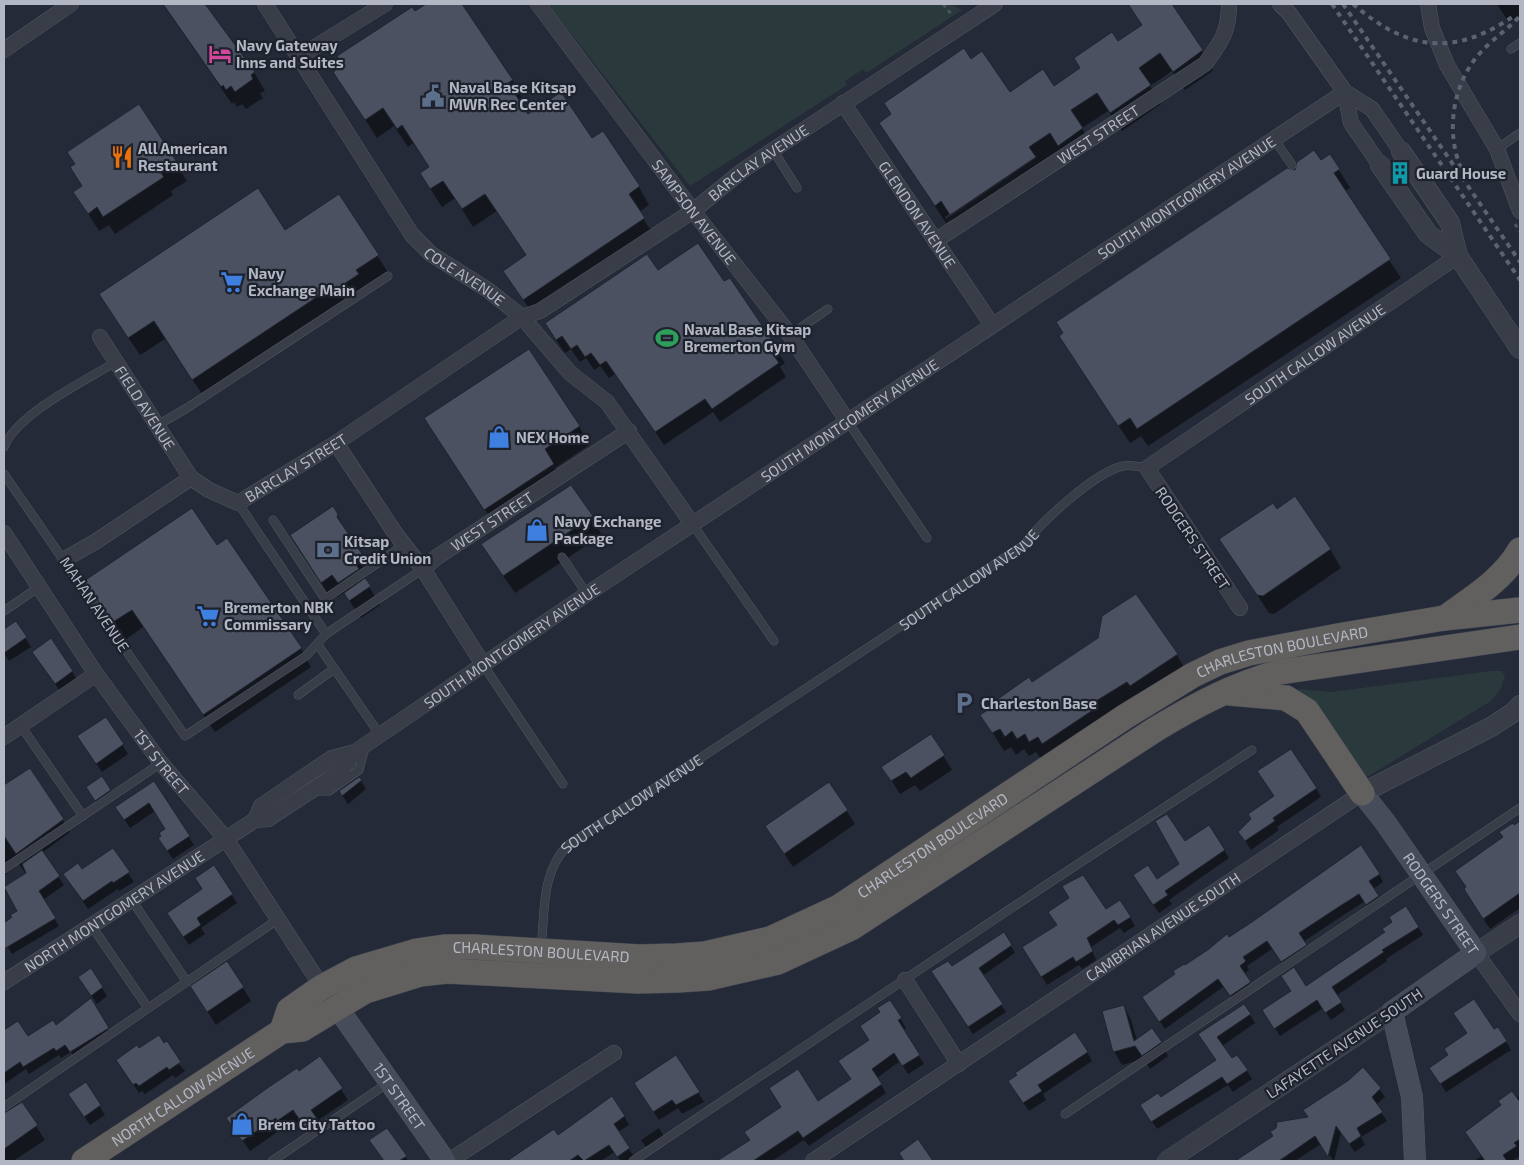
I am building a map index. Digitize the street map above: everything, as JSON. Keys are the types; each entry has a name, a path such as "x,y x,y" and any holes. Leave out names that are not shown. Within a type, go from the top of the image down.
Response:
{"highway":[{"path":"1444,618 1499,578 1512,565 1520,550"},
{"name":"CHARLESTON BOULEVARD","path":"322,988 356,969 417,951 467,947 639,957 677,956 705,954 770,939 839,907 1126,716 1193,675 1220,662 1249,653 1444,618 1520,610"},
{"name":"CHARLESTON BOULEVARD","path":"337,1007 365,991 397,980 447,971 638,981 678,980 724,975 778,962 851,928 1137,741 1223,692 1258,678 1280,672 1520,637"},
{"path":"1223,692 1274,695 1290,699 1307,711 1362,793"},
{"path":"282,1031 289,1010 322,988"},
{"name":"NORTH CALLOW AVENUE","path":"84,1161 282,1031 302,1030 337,1007"}],"main road":[{"name":"RODGERS STREET","path":"1362,793 1422,875 1476,954"},
{"name":"LAFAYETTE AVENUE SOUTH","path":"1392,1012 1476,954"},
{"name":"1ST STREET","path":"337,1007 445,1161"},
{"path":"1392,1012 1412,1097 1415,1161"}],"street":[{"path":"4,50 71,4"},
{"name":"COLE AVENUE","path":"266,4 412,236 432,254 488,290 522,317 570,373 607,402 629,431 693,526"},
{"name":"SAMPSON AVENUE","path":"538,4 693,211 790,335 848,422"},
{"name":"BARCLAY AVENUE","path":"522,317 540,311 693,211 742,171 995,4"},
{"name":"WEST STREET","path":"935,241 1205,64 1224,38 1229,21 1229,4"},
{"path":"1280,4 1290,13 1345,92 1372,109 1450,223 1458,256"},
{"path":"1428,4 1432,28 1447,65 1497,149 1519,202"},
{"path":"299,57 374,6"},
{"path":"1345,92 1351,123 1428,234 1458,256 1520,349"},
{"name":"SOUTH MONTGOMERY AVENUE","path":"226,839 255,820 268,819 312,790 343,768 361,748 587,594 693,526 992,325 1345,92"},
{"name":"GLENDON AVENUE","path":"843,103 992,325"},
{"name":"SOUTH CALLOW AVENUE","path":"1146,468 1458,256"},
{"name":"BARCLAY STREET","path":"191,478 209,490 238,503 336,443 522,317"},
{"name":"FIELD AVENUE","path":"100,337 191,478"},
{"name":"WEST STREET","path":"424,569 437,557 629,431"},
{"path":"336,443 404,545 424,569 484,666"},
{"name":"RODGERS STREET","path":"1146,468 1240,608"},
{"path":"65,559 96,542 191,478"},
{"name":"1ST STREET","path":"4,533 96,674 160,763 226,839 322,988"},
{"path":"4,737 96,674"},
{"name":"CAMBRIAN AVENUE SOUTH","path":"813,1161 1362,793 1491,727 1514,712 1520,705"},
{"name":"SOUTH MONTGOMERY AVENUE","path":"255,820 261,806 314,770 332,758 361,748"},
{"name":"NORTH MONTGOMERY AVENUE","path":"4,982 226,839"},
{"name":"LAFAYETTE AVENUE SOUTH","path":"1476,954 1520,924"},
{"name":"RODGERS STREET","path":"1476,954 1520,1014"},
{"path":"905,980 959,1064"},
{"name":"LAFAYETTE AVENUE SOUTH","path":"1167,1161 1392,1012"},
{"path":"449,1161 614,1052"}],"lane":[{"path":"1511,50 1520,43"},
{"path":"1497,149 1520,133"},
{"path":"1274,139 1292,165"},
{"path":"773,150 797,188"},
{"path":"156,426 195,403 388,276"},
{"path":"790,335 828,309"},
{"path":"4,447 8,437 23,420 116,362"},
{"path":"848,422 926,538"},
{"name":"SOUTH CALLOW AVENUE","path":"541,950 546,890 552,864 568,845 1024,545 1036,529 1079,492 1104,475 1124,466 1146,468"},
{"name":"MAHAN AVENUE","path":"4,474 65,559 186,736"},
{"path":"238,503 326,634"},
{"path":"274,520 325,600 404,545"},
{"path":"693,526 774,641"},
{"path":"562,557 587,594"},
{"name":"WEST STREET","path":"186,736 306,656 326,634 424,569"},
{"path":"4,611 39,587"},
{"path":"318,645 380,735"},
{"path":"484,666 563,784"},
{"path":"298,695 334,669"},
{"path":"21,726 83,816"},
{"path":"633,1161 1252,750"},
{"path":"4,868 160,763"},
{"path":"1066,1114 1520,808"},
{"path":"131,899 187,982"},
{"path":"4,1107 277,920"},
{"path":"91,925 148,1008"},
{"path":"272,1161 390,1082"}],"shaded area":[{"path":"548,4 950,4 962,10 866,73 863,69 845,81 847,85 690,186"},
{"path":"1502,671 1505,677 1501,688 1491,701 1367,777 1360,773 1296,692 1300,689 1331,692"}],"building":[{"name":"Navy Gateway Inns and Suites","path":"163,4 205,4 255,72 251,75 253,79 235,92 231,86 226,90 223,85 221,87"},
{"path":"426,4 462,4 513,80 508,83 528,114 561,92 592,138 603,131 640,186 629,194 645,218 523,300 503,271 526,255 485,194 462,209 443,181 430,189 420,173 429,167 402,125 397,129 383,108 365,120 333,72 343,65 337,56 412,7 415,11"},
{"path":"1128,4 1172,4 1203,50 1173,72 1160,53 1139,68 1151,85 1110,113 1097,93 1071,110 1083,128 1058,146 1050,133 1029,147 1036,157 950,215 941,201 935,206 879,123 891,114 884,103 964,48 971,59 982,51 1010,92 1043,69 1054,86 1080,68 1074,58 1112,32 1118,41 1142,25"},
{"name":"All American Restaurant","path":"139,104 177,162 161,173 164,177 103,217 97,207 88,214 73,192 82,186 70,167 75,164 67,152"},
{"path":"1314,150 1321,160 1330,154 1340,169 1334,173 1391,259 1137,429 1130,418 1118,426 1059,336 1063,333 1056,322 1287,168 1295,170 1297,162"},
{"name":"Navy Exchange Main","path":"258,188 285,230 339,194 379,255 356,270 359,274 329,294 326,291 192,380 154,321 128,338 99,294"},
{"name":"Naval Base Kitsap Bremerton Gym","path":"698,243 724,281 730,278 778,349 772,353 779,363 712,409 705,399 655,432 606,361 600,365 591,353 585,357 577,345 571,349 562,336 556,340 545,323 647,254 658,270"},
{"name":"NEX Home","path":"529,349 580,426 545,449 554,464 484,510 424,418"},
{"name":"Navy Exchange Package","path":"571,485 593,516 503,576 481,544"},
{"path":"1295,496 1331,549 1263,596 1257,595 1219,539 1273,503 1277,509"},
{"name":"Kitsap Credit Union","path":"333,506 338,514 337,517 362,554 353,560 359,569 338,583 332,575 321,583 290,535"},
{"name":"Bremerton NBK Commissary","path":"192,508 217,545 227,538 302,648 203,715 132,610 113,622 84,581"},
{"path":"365,578 371,586 349,601 344,593"},
{"path":"1136,594 1178,654 1130,686 1127,682 1096,701 1099,706 1042,744 1038,737 1029,742 1025,734 1017,739 1012,731 1005,737 1000,729 992,733 980,715 986,711 985,708 1029,677 1032,682 1098,638 1102,616"},
{"path":"16,621 27,637 4,653 4,629"},
{"path":"51,638 73,671 55,684 32,652"},
{"path":"106,717 124,744 96,764 77,736"},
{"path":"931,734 945,755 911,778 906,772 891,781 881,767"},
{"path":"1291,749 1317,788 1273,818 1275,821 1245,841 1238,832 1251,819 1248,814 1274,796 1257,771"},
{"path":"30,768 64,819 16,854 4,836 4,785"},
{"path":"102,776 111,790 95,801 86,787"},
{"path":"359,777 362,780 342,796 339,791"},
{"path":"154,781 190,836 167,851 158,838 161,836 159,833 165,829 149,803 124,820 115,807"},
{"path":"829,782 848,810 784,854 765,826"},
{"path":"1167,814 1185,841 1209,825 1225,850 1165,891 1168,895 1153,905 1133,875 1148,865 1157,879 1179,864 1155,821"},
{"path":"1520,821 1520,893 1483,919 1455,871 1503,837 1499,832"},
{"path":"1361,845 1380,874 1369,881 1379,896 1366,905 1359,894 1299,933 1307,945 1281,962 1267,941 1243,957 1246,961 1240,966 1251,982 1230,996 1218,979 1159,1022 1142,997 1175,974 1173,971 1209,949 1227,934 1229,937 1252,922"},
{"path":"113,848 130,872 113,883 112,881 83,901 63,874 78,863 82,869"},
{"path":"42,850 60,876 39,891 56,918 4,949 4,923 12,917 10,915 17,911 4,887 26,873 22,864"},
{"path":"214,865 233,894 197,918 201,925 183,937 167,913 202,889 195,878"},
{"path":"1083,875 1106,909 1120,900 1131,917 1118,925 1114,920 1087,938 1093,951 1076,962 1073,957 1041,977 1022,947 1057,925 1048,912 1069,898 1062,886"},
{"path":"1406,906 1419,927 1382,950 1384,952 1332,987 1342,1002 1325,1013 1317,1000 1274,1029 1262,1010 1291,991 1281,976 1294,967 1306,986 1385,932 1382,929 1392,922 1389,917"},
{"path":"1004,932 1012,945 979,968 1003,1004 968,1027 931,971 948,961 952,966"},
{"path":"227,961 244,987 207,1012 190,986"},
{"path":"91,968 103,987 91,996 78,977"},
{"path":"91,998 109,1028 70,1052 65,1045 56,1051 54,1048 23,1067 20,1062 4,1073 4,1030 18,1021 28,1036 53,1020 56,1025"},
{"path":"1474,999 1494,1029 1498,1027 1507,1041 1440,1084 1429,1068 1448,1055 1444,1049 1467,1033 1453,1013"},
{"path":"890,1000 902,1018 898,1020 920,1055 902,1066 894,1053 872,1069 882,1084 803,1138 798,1131 753,1161 717,1161 750,1140 744,1132 781,1107 769,1088 798,1069 818,1101 851,1079 838,1061 869,1040 860,1026 880,1012 877,1008"},
{"path":"1244,1004 1251,1014 1217,1037 1232,1058 1237,1055 1248,1070 1227,1084 1222,1077 1151,1122 1140,1105 1158,1093 1161,1097 1216,1060 1198,1034"},
{"path":"1124,1005 1134,1041 1152,1028 1162,1042 1142,1056 1135,1046 1113,1052 1102,1011"},
{"path":"1075,1032 1088,1052 1038,1085 1042,1091 1023,1103 1008,1081 1017,1075 1015,1073"},
{"path":"159,1035 164,1043 167,1041 181,1062 169,1070 167,1067 139,1086 136,1083 133,1085 116,1060 137,1045 139,1048"},
{"path":"676,1055 700,1092 676,1105 672,1100 653,1112 634,1083"},
{"path":"320,1056 343,1088 311,1110 318,1120 306,1129 293,1110 277,1121 276,1118 242,1141 226,1118 297,1068 299,1071"},
{"path":"1363,1067 1381,1088 1372,1097 1383,1112 1357,1128 1361,1136 1349,1144 1336,1126 1328,1157 1315,1136 1279,1161 1235,1161 1273,1136 1270,1132 1276,1128 1277,1122 1308,1117 1303,1110 1349,1080"},
{"path":"86,1082 101,1105 84,1117 68,1094"},
{"path":"1512,1091 1520,1102 1520,1139 1514,1143 1517,1146 1503,1155 1507,1161 1485,1161 1465,1132 1501,1105 1498,1101"},
{"path":"612,1096 625,1116 614,1124 630,1148 617,1157 609,1145 584,1161 578,1155 569,1161 507,1161 554,1129 558,1135"},
{"path":"22,1102 38,1125 4,1149 4,1113"},
{"path":"387,1128 407,1156 399,1161 384,1161 369,1140"},
{"path":"918,1139 933,1161 904,1161 899,1153"}],"railway":[{"path":"1332,4 1520,280"},
{"path":"1343,4 1520,262"},
{"path":"1353,4 1373,20 1393,31 1412,39 1431,43 1451,43 1471,38 1492,29 1514,16"},
{"path":"1461,168 1453,138 1454,107 1458,92 1471,64 1490,43 1520,16"}],"place":[{"name":"Navy Gateway Inns and Suites","path":"220,54"},
{"name":"Naval Base Kitsap MWR Rec Center","path":"433,96"},
{"name":"All American Restaurant","path":"122,157"},
{"name":"Guard House","path":"1400,173"},
{"name":"Navy Exchange Main","path":"232,282"},
{"name":"Naval Base Kitsap Bremerton Gym","path":"667,338"},
{"name":"NEX Home","path":"499,437"},
{"name":"Navy Exchange Package","path":"537,530"},
{"name":"Kitsap Credit Union","path":"328,550"},
{"name":"Bremerton NBK Commissary","path":"208,616"},
{"name":"Charleston Base","path":"964,703"},
{"name":"Brem City Tattoo","path":"242,1124"}]}
